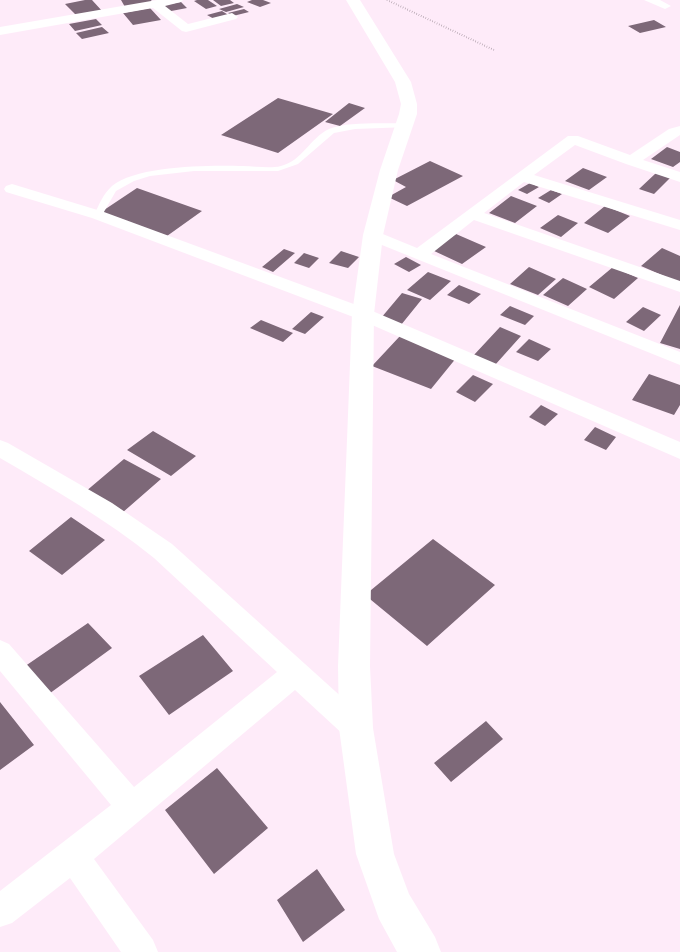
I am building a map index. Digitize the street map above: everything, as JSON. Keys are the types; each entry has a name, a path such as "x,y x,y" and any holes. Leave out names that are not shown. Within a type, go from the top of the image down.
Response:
{"street":[{"path":"0,31 177,0"},
{"path":"353,0 403,82 409,104 405,125 389,170 373,235 363,314 354,666 356,728 375,854 393,905 420,952"},
{"path":"650,0 665,6"},
{"path":"156,4 186,28 232,17"},
{"path":"631,161 674,132 680,130"},
{"path":"419,255 573,139 680,177"},
{"path":"522,176 680,225"},
{"path":"12,189 98,215 363,314 680,451"},
{"path":"472,214 680,287"},
{"path":"373,235 680,358"},
{"path":"0,448 114,514 138,531 163,551 356,728"},
{"path":"0,652 133,808"},
{"path":"0,911 133,808 296,673"},
{"path":"73,856 141,952"}],"lane":[{"path":"98,215 109,193 131,180 195,168 287,168 296,164 332,131 405,125"}],"path":[{"path":"386,0 494,50"}],"building":[{"path":"92,0 103,12 77,16 65,4"},
{"path":"121,0 151,0 153,3 125,7"},
{"path":"208,0 217,6 206,9 194,1"},
{"path":"213,0 230,0 234,3 221,6"},
{"path":"263,0 271,3 260,7 247,2"},
{"path":"181,2 187,8 166,12 159,6"},
{"path":"237,4 244,7 226,12 219,9"},
{"path":"150,8 161,20 133,25 123,13"},
{"path":"244,9 249,12 233,16 228,13"},
{"path":"222,11 230,16 216,20 207,15"},
{"path":"96,19 102,25 75,31 69,24"},
{"path":"654,20 666,27 640,33 628,26"},
{"path":"102,27 109,33 82,39 76,33"},
{"path":"278,98 333,114 278,153 221,135"},
{"path":"349,103 365,108 340,126 325,122"},
{"path":"667,147 680,152 680,162 673,167 651,159"},
{"path":"430,161 463,176 407,206 388,197 406,187 393,180"},
{"path":"583,168 607,177 589,190 565,181"},
{"path":"656,173 670,178 654,194 639,189"},
{"path":"530,183 539,187 527,194 518,190"},
{"path":"137,188 202,211 167,236 101,212"},
{"path":"551,190 562,194 549,203 538,198"},
{"path":"511,196 537,206 515,223 489,213"},
{"path":"605,206 630,216 608,233 584,223"},
{"path":"558,215 578,223 561,237 540,228"},
{"path":"456,234 486,247 462,264 432,250"},
{"path":"662,248 680,256 680,283 641,266"},
{"path":"284,249 295,253 273,272 262,267"},
{"path":"341,251 359,257 348,268 329,263"},
{"path":"304,253 319,258 309,268 294,263"},
{"path":"406,257 421,265 409,272 394,264"},
{"path":"529,267 556,279 538,295 510,284"},
{"path":"613,267 638,278 614,299 589,287"},
{"path":"428,272 451,281 430,300 407,290"},
{"path":"563,278 587,289 568,306 543,295"},
{"path":"459,285 481,294 469,304 447,295"},
{"path":"402,293 422,299 401,325 381,318"},
{"path":"680,305 680,349 660,343"},
{"path":"510,306 534,316 525,325 500,315"},
{"path":"643,307 661,315 644,331 626,322"},
{"path":"311,312 324,317 305,334 292,329"},
{"path":"261,320 293,333 283,342 250,328"},
{"path":"500,327 521,336 495,365 473,356"},
{"path":"400,336 457,357 431,389 372,366"},
{"path":"529,339 551,349 538,361 516,352"},
{"path":"649,374 680,385 680,405 674,415 632,400"},
{"path":"473,375 493,384 475,402 456,392"},
{"path":"541,405 558,414 545,426 529,417"},
{"path":"595,427 616,437 606,450 584,440"},
{"path":"153,431 196,456 171,476 127,450"},
{"path":"124,459 161,479 122,513 85,492"},
{"path":"71,517 105,540 62,575 29,551"},
{"path":"433,539 495,585 427,646 365,595"},
{"path":"88,623 112,648 42,699 18,671"},
{"path":"203,635 233,671 169,715 139,676"},
{"path":"0,702 34,745 0,770"},
{"path":"486,721 503,739 451,782 434,763"},
{"path":"217,768 268,828 214,874 165,810"},
{"path":"317,869 345,910 303,942 277,900"}]}
